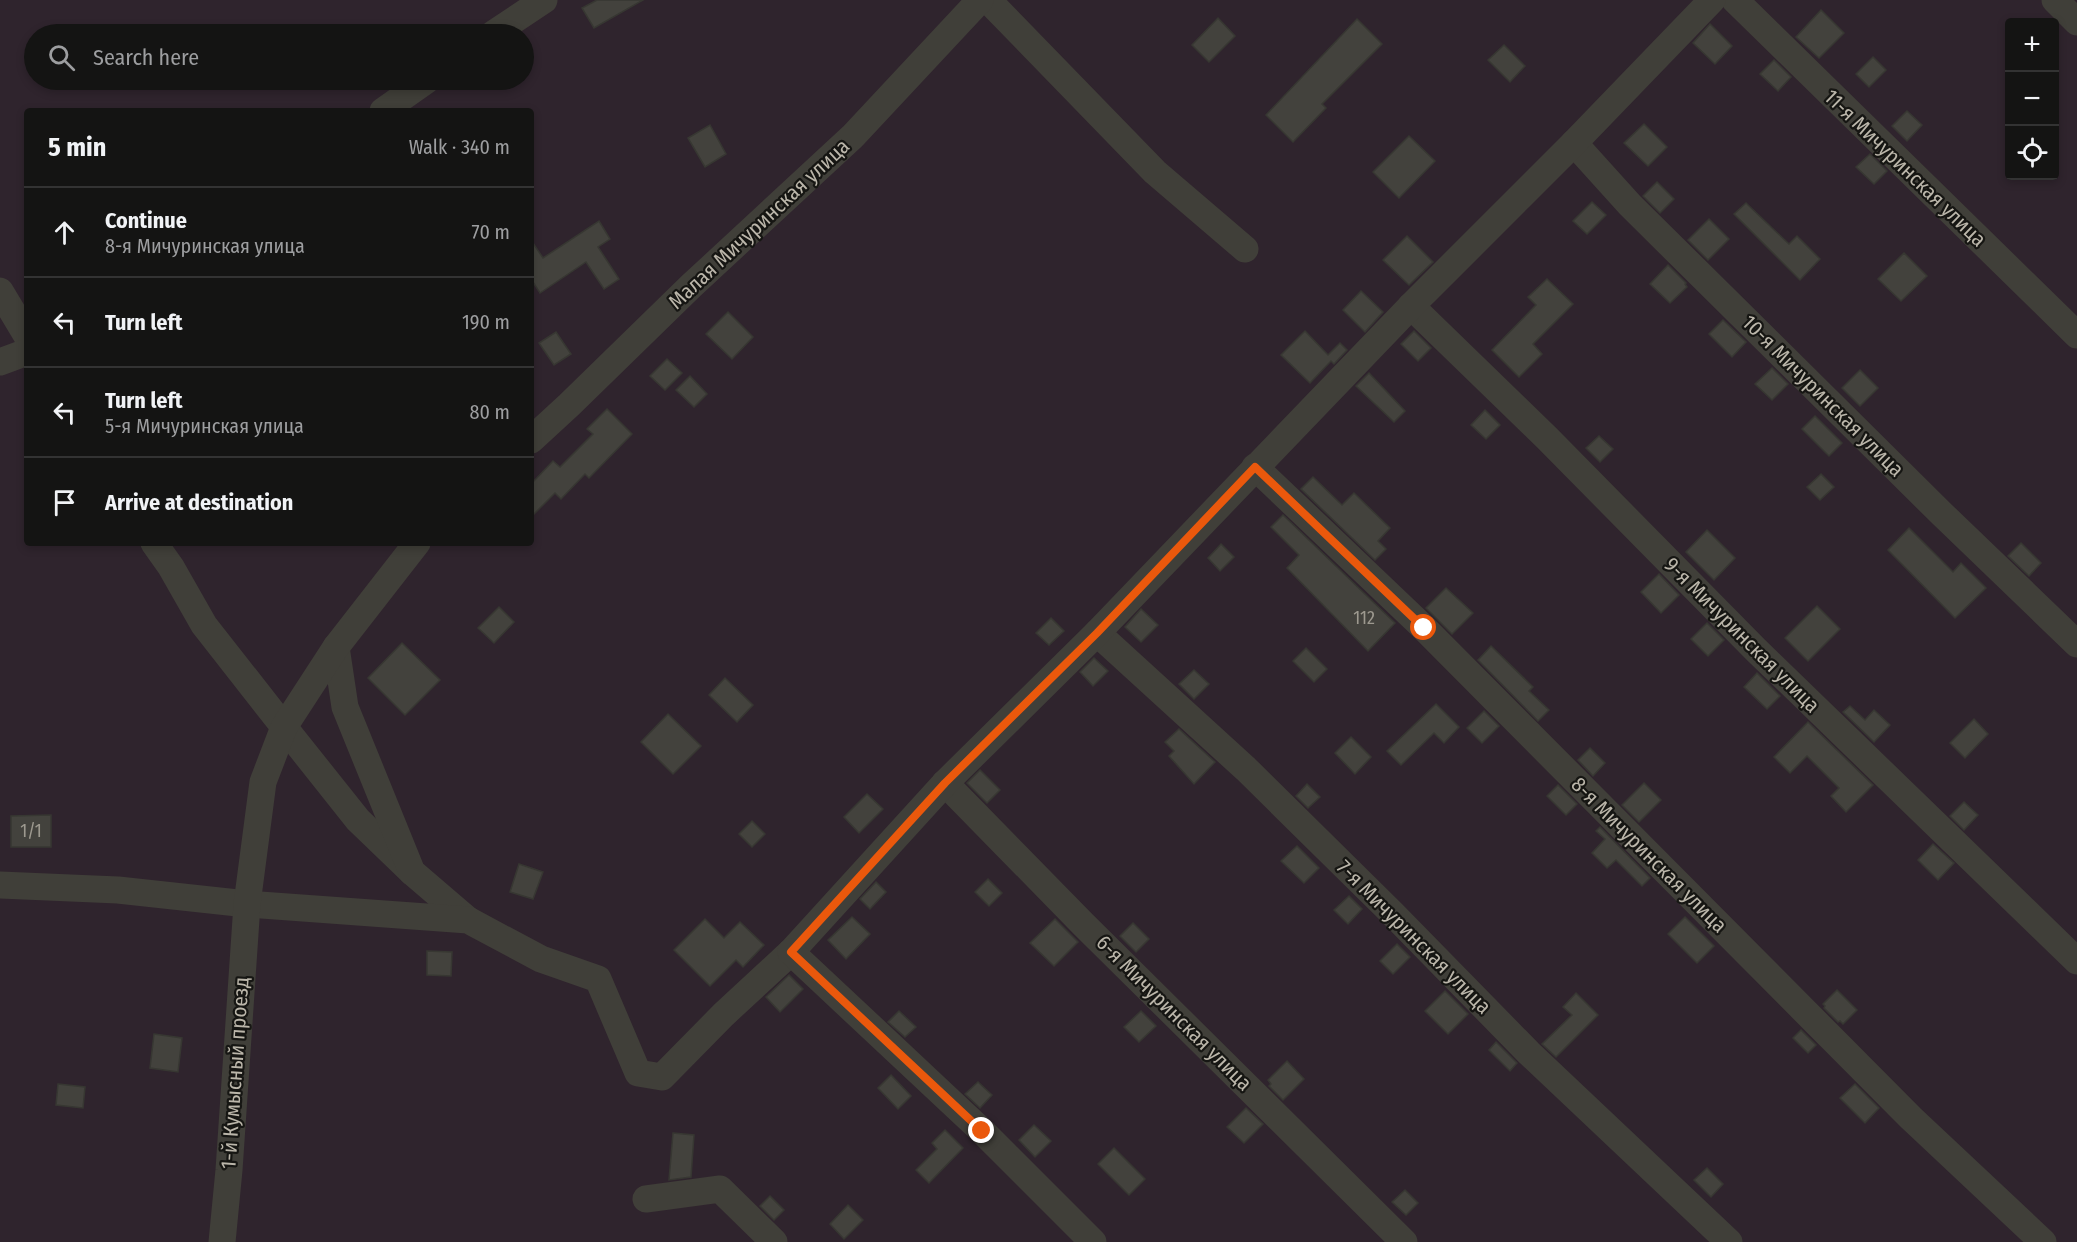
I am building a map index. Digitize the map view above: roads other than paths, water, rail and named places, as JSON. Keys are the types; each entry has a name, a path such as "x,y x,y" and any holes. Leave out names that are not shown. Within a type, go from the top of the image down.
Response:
{"lane":[{"path":"508,24 544,0"},
{"name":"Малая Мичуринская улица","path":"534,437 691,286 854,136 980,0"},
{"path":"988,0 1155,172 1245,249"},
{"path":"156,546 171,567 204,625 358,820 412,872 468,920 541,959 598,979 639,1072 662,1077 723,1015 791,952 945,783 1097,633 1411,306 1574,143 1712,0"},
{"name":"11-я Мичуринская улица","path":"1735,0 2077,335"},
{"path":"2055,0 2077,22"},
{"path":"387,108 413,90"},
{"name":"10-я Мичуринская улица","path":"1574,143 1630,205 1943,516 2077,644"},
{"path":"0,291 24,331"},
{"name":"9-я Мичуринская улица","path":"1411,306 1547,438 1756,650 2077,961"},
{"path":"0,362 24,353"},
{"name":"8-я Мичуринская улица","path":"1255,467 1424,628 1911,1118 2043,1242"},
{"path":"246,904 262,782 284,727 336,647 415,546"},
{"name":"7-я Мичуринская улица","path":"1097,633 1246,769 1529,1053 1729,1242"},
{"path":"336,647 345,707 412,872"},
{"name":"6-я Мичуринская улица","path":"945,783 1083,924 1404,1242"},
{"path":"0,885 118,890 246,904 468,920"},
{"name":"1-й Кумысный проезд","path":"222,1242 229,1170 246,904"},
{"path":"791,952 982,1131 1093,1242"},
{"path":"646,1199 720,1189 774,1242"}]}
